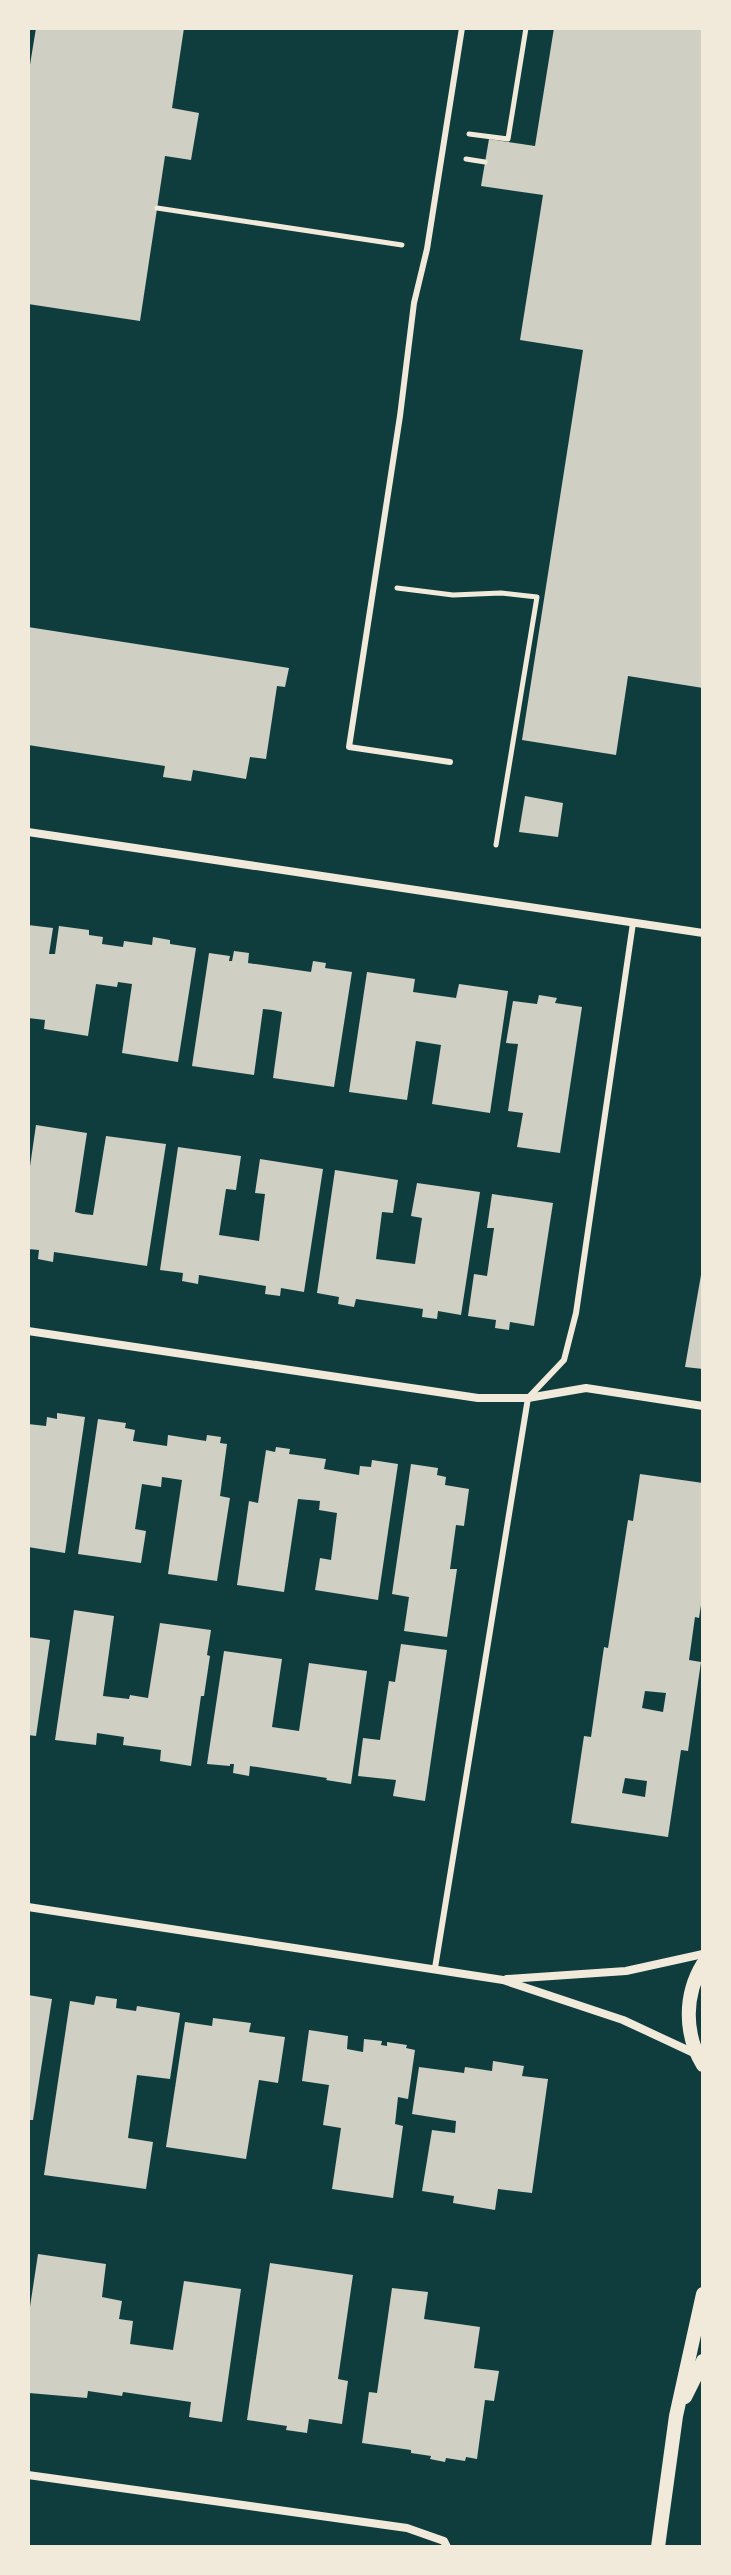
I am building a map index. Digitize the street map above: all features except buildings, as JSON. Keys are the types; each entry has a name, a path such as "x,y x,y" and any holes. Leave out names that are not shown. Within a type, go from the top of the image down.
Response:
{"street":[{"path":"28,832 703,933"},
{"path":"28,1331 478,1398 528,1398 586,1388 703,1406"},
{"path":"28,1907 503,1980 623,2020 700,2060"},
{"path":"503,1980 626,1971 703,1954"},
{"path":"700,2060 689,2029 689,2001 696,1975 703,1964"},
{"path":"658,2547 676,2416 703,2294"},
{"path":"676,2416 703,2361"},
{"path":"28,2475 407,2528 444,2541 447,2547"}],"lane":[{"path":"450,762 349,747 400,416 414,303 427,249 462,28"},
{"path":"435,1968 528,1398 564,1360 576,1313 633,923"}],"path":[{"path":"485,162 463,159 465,134 508,139 526,28"},
{"path":"157,208 427,249"},
{"path":"374,585 453,595 501,593 537,597 496,845"}]}
